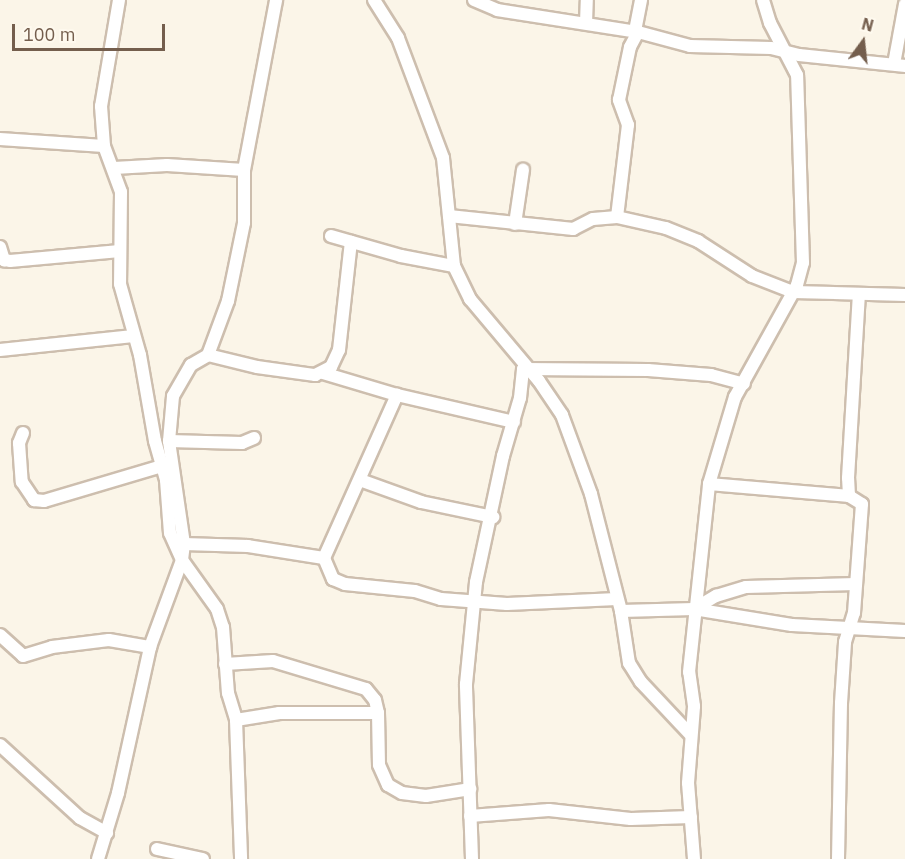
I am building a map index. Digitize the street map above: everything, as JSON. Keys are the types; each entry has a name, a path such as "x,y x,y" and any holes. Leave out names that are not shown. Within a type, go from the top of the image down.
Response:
{"street":[{"path":"120,0 101,106 104,146 121,192 120,284 140,355 162,466 167,519 182,560 217,609 223,627 225,664 236,720 241,859"},
{"path":"98,859 107,833 150,647 182,560 184,544 169,419 177,386 191,365 208,355 228,301 244,223 244,170 276,0"},
{"path":"374,0 398,38 424,101 443,158 454,266 470,299 562,415 591,494 619,605 629,663 640,682 690,734"},
{"path":"474,0 497,10 636,32 690,46 785,52 899,65 905,4"},
{"path":"586,23 587,0"},
{"path":"617,217 628,125 619,100 636,32 641,0"},
{"path":"694,859 690,734 694,706 689,672 709,484 727,417 793,291 803,262 797,75 763,0"},
{"path":"0,139 104,146"},
{"path":"114,168 167,165 244,170"},
{"path":"515,224 523,170"},
{"path":"448,216 573,229 593,219 617,217 666,228 699,241 752,276 793,291 905,295"},
{"path":"331,236 454,266"},
{"path":"323,373 339,350 351,242"},
{"path":"0,247 2,264 120,251"},
{"path":"849,496 859,294"},
{"path":"0,350 133,336"},
{"path":"208,355 257,367 323,373 397,396 514,422"},
{"path":"525,367 711,375 744,384"},
{"path":"472,859 466,684 475,601 503,456 521,390 519,379 525,367"},
{"path":"397,396 324,558 333,579 345,584 475,601 694,609 792,624 905,631"},
{"path":"23,433 19,443 22,482 34,500 44,501 162,466"},
{"path":"170,441 242,443 254,438"},
{"path":"360,480 421,502 493,517"},
{"path":"709,484 849,496 862,504 856,584 850,626 845,642 841,703 838,859"},
{"path":"184,544 248,546 324,558"},
{"path":"694,609 716,596 746,587 856,584"},
{"path":"0,635 23,656 52,647 109,640 150,647"},
{"path":"225,664 273,661 352,682 366,689 375,700 378,714 379,765 388,785 402,792 426,796 470,789"},
{"path":"236,720 279,713 378,714"},
{"path":"0,746 80,818 107,833"},
{"path":"470,816 549,810 631,819 691,817"},
{"path":"158,849 202,859"}]}
